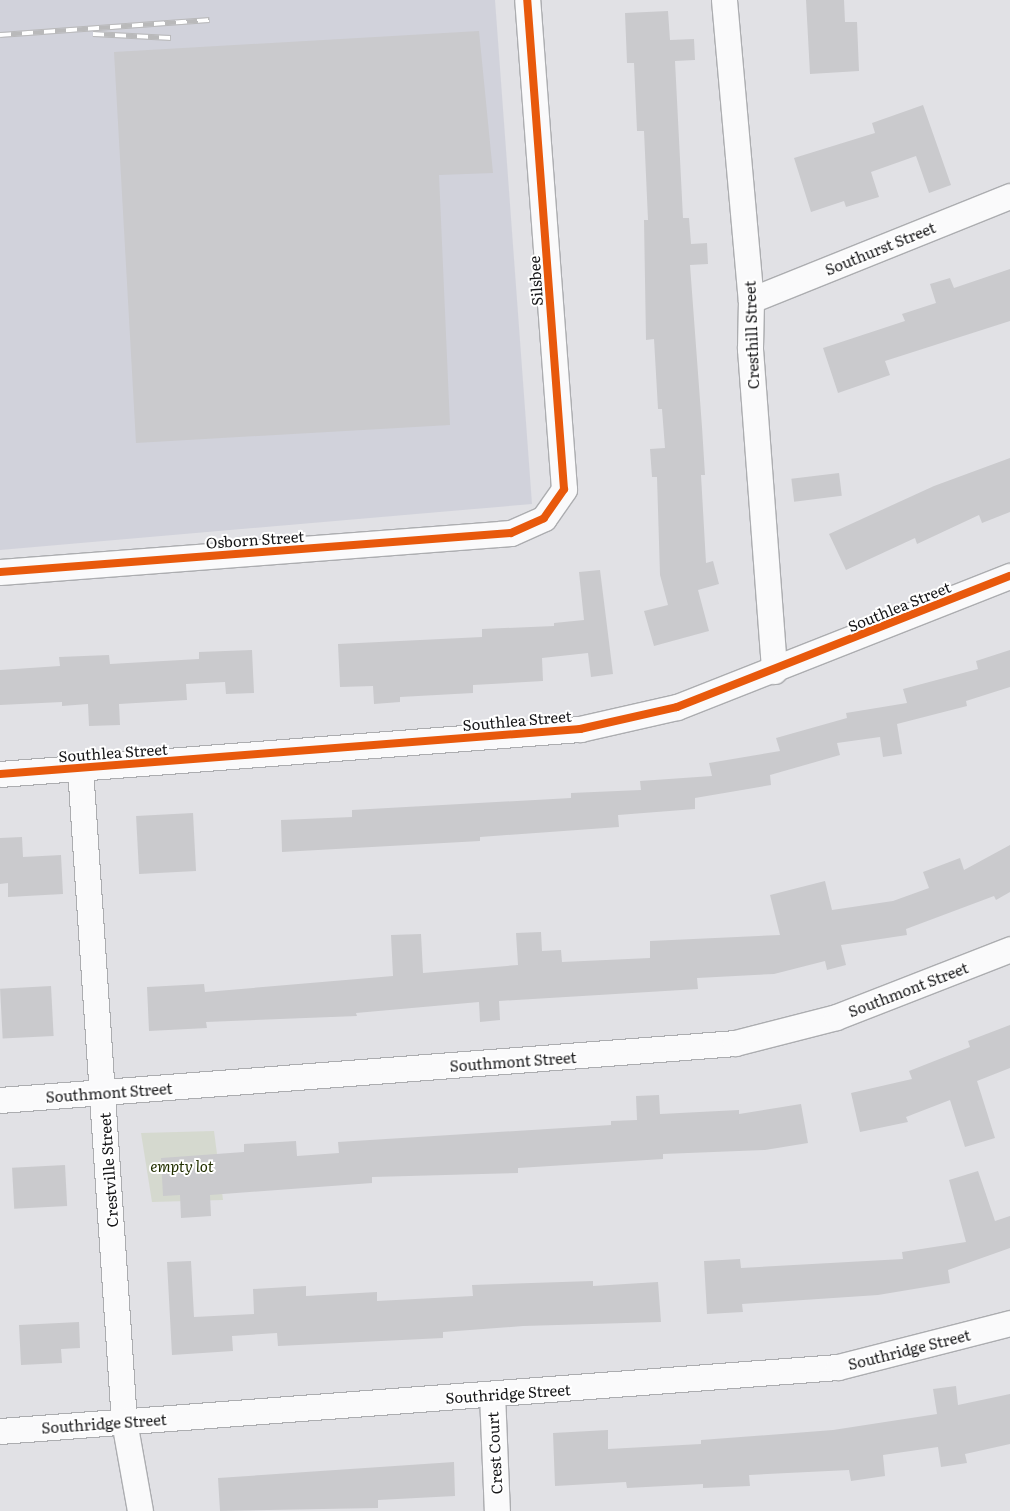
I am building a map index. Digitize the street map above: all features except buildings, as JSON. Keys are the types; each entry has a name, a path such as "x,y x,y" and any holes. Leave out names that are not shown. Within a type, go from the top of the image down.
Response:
{"street":[{"name":"Silsbee","path":"511,533 544,518 564,489 527,0"},
{"name":"Cresthill Street","path":"724,0 751,300 750,349 774,671"},
{"name":"Southurst Street","path":"751,300 1010,196"},
{"name":"Osborn Street","path":"0,572 511,533"},
{"name":"Southlea Street","path":"0,774 580,729 677,707 774,671 1010,576"},
{"name":"Crestville Street","path":"80,768 124,1421 140,1511"},
{"name":"Southmont Street","path":"0,1100 735,1043 836,1017 1010,949"},
{"name":"Southridge Street","path":"0,1431 838,1366 1010,1322"},
{"name":"Crest Court","path":"492,1394 497,1511"}],"shaded area":[{"path":"0,0 495,0 532,504 0,550"}],"green space":[{"name":"empty lot","path":"214,1131 223,1200 152,1202 141,1133"}],"railway":[{"path":"0,35 209,20"},
{"path":"93,34 171,38"}],"cycle path":[{"path":"0,572 511,533 544,518 564,489 527,0"},
{"path":"0,774 580,729 677,707 1010,576"}]}
